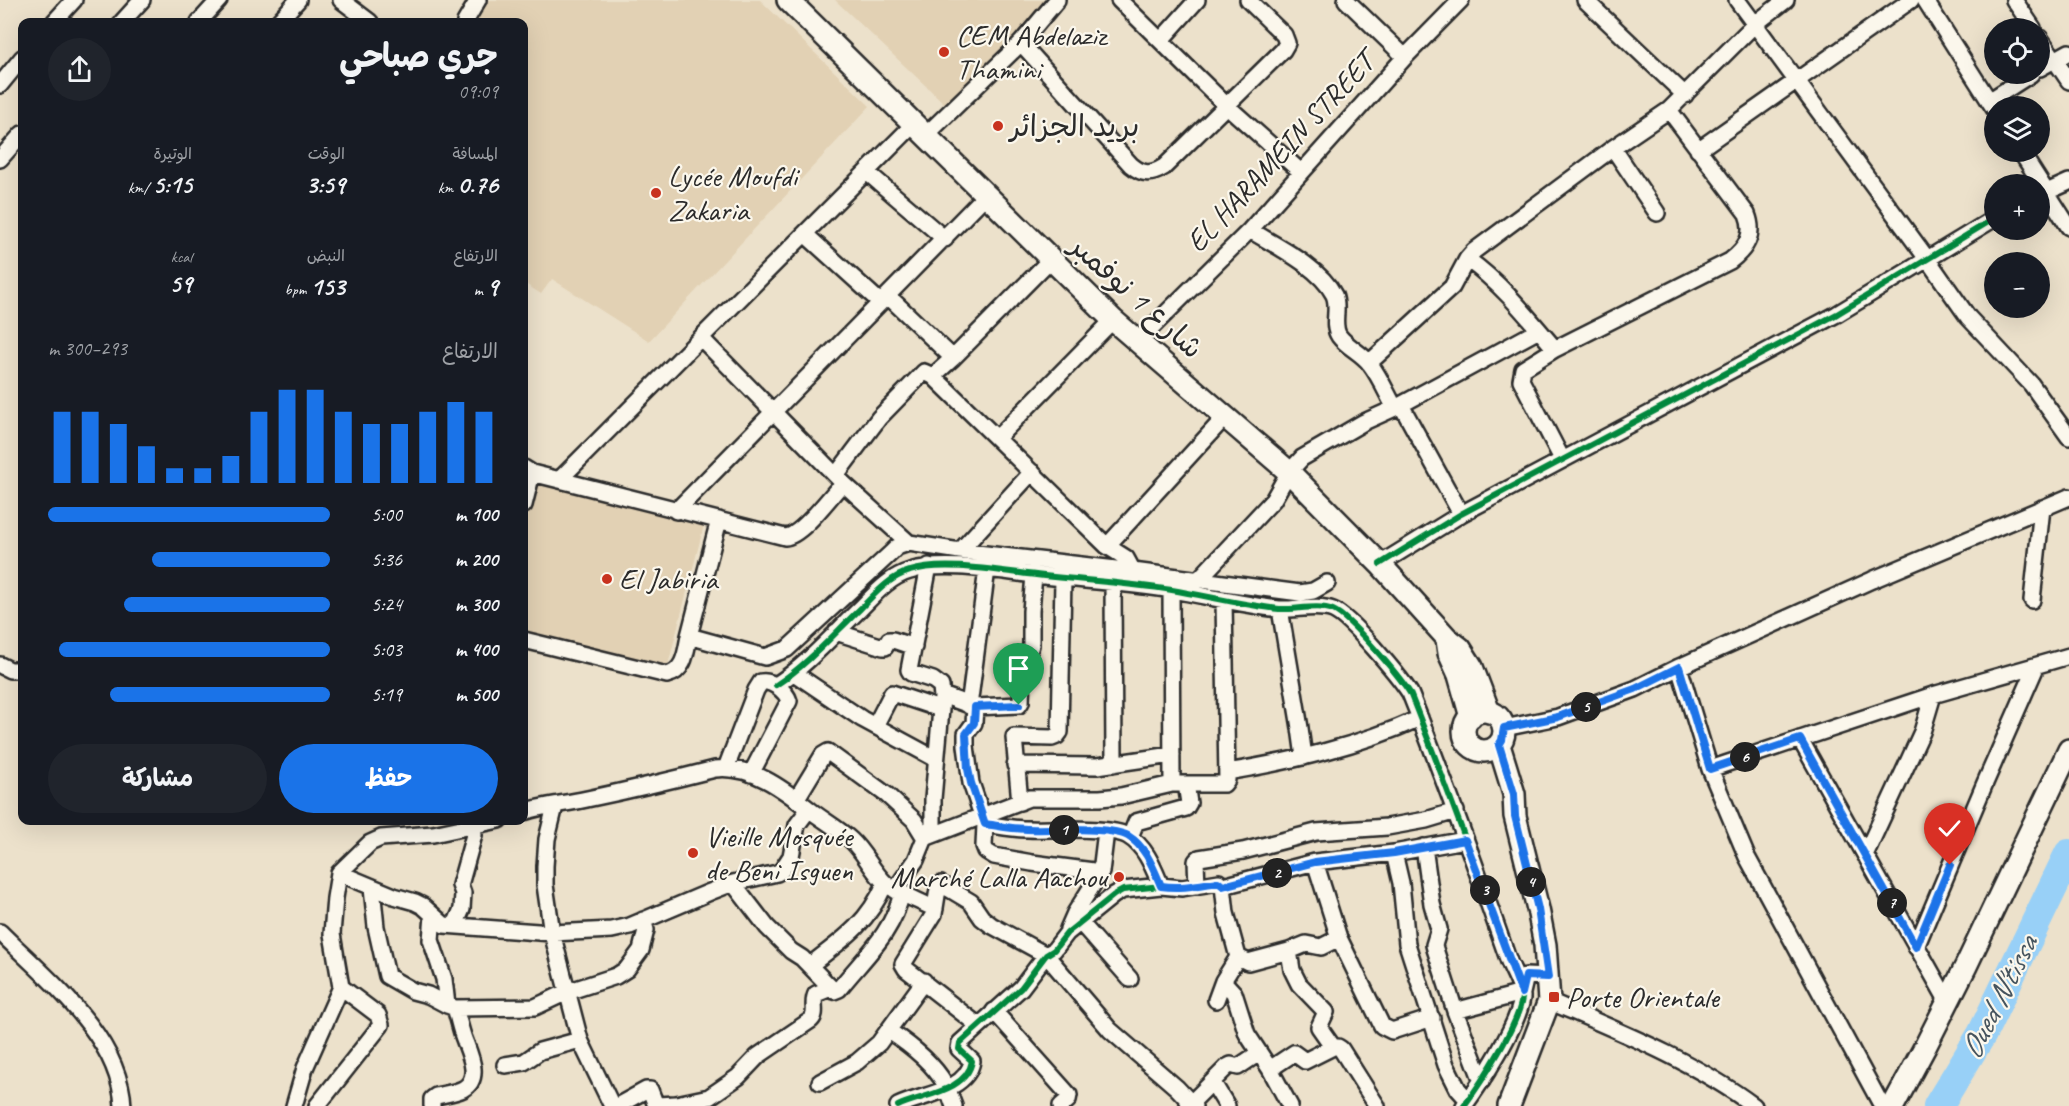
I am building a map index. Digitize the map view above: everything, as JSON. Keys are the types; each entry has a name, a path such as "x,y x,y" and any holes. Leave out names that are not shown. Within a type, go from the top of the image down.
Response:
{"main road":[{"name":"شارع 1 نوفمبر","path":"788,0 1113,320 1289,472 1380,564 1447,638 1449,653 1459,675 1490,730"},
{"path":"1490,730 1508,807 1515,816 1538,909 1550,1001 1509,1106"},
{"path":"1882,1105 1948,1002 2069,750"}],"street":[{"path":"58,18 74,0"},
{"path":"125,18 141,0"},
{"path":"203,18 219,0"},
{"path":"282,18 298,0"},
{"path":"341,0 365,18"},
{"path":"467,18 478,0"},
{"path":"559,480 868,172 1021,43 1057,0"},
{"path":"1119,0 1227,106 1301,172"},
{"path":"1161,40 1197,0"},
{"path":"1021,43 1131,165 1139,172 1154,173 1164,167 1227,106 1283,50 1287,43 1284,35 1248,0"},
{"name":"EL HARAMEIN STREET","path":"1138,340 1250,230 1405,57 1461,0"},
{"path":"1585,0 1685,95"},
{"path":"1737,0 1968,317 2031,384 2069,437"},
{"path":"1370,363 1452,287 1467,259 1485,241 1669,110 1755,24 1786,0"},
{"path":"1698,150 1911,0"},
{"path":"1925,0 1986,96"},
{"path":"2014,0 2026,18"},
{"path":"1351,1 1405,57"},
{"path":"2050,51 2069,81"},
{"path":"2050,61 2069,51"},
{"path":"0,85 18,63"},
{"path":"2003,96 2018,84"},
{"path":"1562,459 1521,376 1526,365 1730,261 1742,250 1750,234 1747,214 1669,110"},
{"path":"0,159 18,139"},
{"path":"1613,148 1658,213"},
{"path":"868,172 945,239"},
{"path":"2050,190 2069,182"},
{"path":"676,511 985,196"},
{"path":"2050,201 2069,227"},
{"path":"1380,564 1461,514 1838,314 1984,225"},
{"path":"1250,230 1305,264 1326,283 1334,295 1337,306 1337,331 1341,338 1370,363 1461,514"},
{"path":"806,235 952,358"},
{"path":"933,376 1051,259"},
{"path":"1467,259 1480,268 1502,290 1555,349"},
{"path":"997,438 1113,320"},
{"path":"1199,579 1274,500 1289,472 1311,452 1539,330"},
{"path":"701,339 839,479 909,543"},
{"path":"528,471 676,511 776,536 790,537 799,530 839,479 886,410 924,372 933,376 1107,546 1126,558 1133,571"},
{"path":"1107,546 1226,417"},
{"path":"960,552 1032,472"},
{"path":"1490,730 1558,717 1635,689 1872,580 2069,496"},
{"path":"2032,600 2042,508"},
{"path":"528,641 667,675 672,674 681,666 719,520"},
{"path":"689,636 765,657 780,653 897,547 909,543 960,552 1199,579 1300,594 1313,591 1327,583"},
{"path":"810,965 852,933 894,889 916,861 929,836 941,686 937,682 909,672 929,566"},
{"path":"776,685 794,673 885,584 909,571 929,566 987,569 1063,579 1113,582 1280,609 1334,610 1400,678 1410,693 1456,811 1522,993"},
{"path":"987,569 972,706 974,723 966,734 971,783 984,820 984,846 991,855 1101,872"},
{"path":"874,726 892,692 941,703 972,706 1014,707 1021,702 1022,676 1032,645 1031,611 1034,575"},
{"path":"1020,802 1014,737 1052,738 1059,732 1063,579"},
{"path":"1113,582 1114,764"},
{"path":"1130,837 1136,822 1186,808 1189,803 1179,784 1172,755 1171,590"},
{"path":"929,836 984,820 1029,798 1074,799 1121,796 1179,784 1222,785 1227,780 1224,600"},
{"path":"1280,609 1304,756"},
{"path":"836,632 883,647 889,640 914,647"},
{"path":"1710,769 1934,695 2069,656"},
{"path":"0,665 10,670 18,670"},
{"path":"1679,667 1710,769 1747,857 1882,1105"},
{"path":"1916,947 2036,667"},
{"path":"794,673 874,726 936,759"},
{"path":"726,768 759,685 766,681 776,685 788,696 789,704 751,774"},
{"path":"1865,855 1922,732 1934,695"},
{"path":"1227,772 1370,739 1420,718"},
{"path":"1800,739 1948,1002"},
{"path":"797,798 823,755 828,752 887,795 929,836"},
{"path":"1015,765 1090,766 1172,755"},
{"path":"528,811 726,768 751,774 776,784 852,841 894,889 935,909"},
{"path":"555,806 547,839 545,867 545,885 552,933 580,1040 612,1106"},
{"path":"339,873 372,888 415,902 440,923 552,933 612,930 630,926 733,883 782,870 792,856 797,825 809,809"},
{"path":"1197,886 1196,863 1199,858 1243,851 1316,832 1387,827 1426,820 1456,811"},
{"path":"984,820 1023,829 1106,831 1130,837 1146,854 1161,886"},
{"path":"294,1106 306,1068 341,987 332,934 334,898 339,873 370,843 381,838 433,834 476,825"},
{"path":"455,925 462,909 463,893 460,885 474,835 472,826"},
{"path":"898,1106 953,1086 971,1067 971,1060 960,1050 959,1046 1027,982 1046,955 1058,946 1067,933 1075,913 1101,872 1106,831"},
{"path":"1223,886 1315,862 1394,853 1465,840"},
{"path":"1424,847 1432,904 1439,929 1434,945 1455,1011 1482,1081"},
{"path":"1394,853 1401,883 1407,944 1452,1079 1466,1103 1482,1081 1514,1023 1526,976 1548,977"},
{"path":"1315,862 1339,938 1383,1028 1397,1030 1432,1018"},
{"path":"1067,933 1123,890 1161,886 1182,888 1218,882 1223,886 1226,913 1238,957 1223,981 1216,1000"},
{"path":"733,883 767,927 791,951 802,957 834,991 840,989 874,949 895,917 894,889"},
{"path":"979,1026 906,969 903,963 929,923 935,909 939,886 944,885 971,902 982,918 991,925 1046,955 1110,1030 1177,1088 1191,1105 1231,1065 1238,1067 1258,1053"},
{"path":"372,888 376,927 387,976 413,991 428,995 451,1007 535,1007 567,992 616,976 627,969 641,950 646,930 643,920"},
{"path":"432,1106 432,1099 435,1096 463,1089 469,1083 473,1066 430,940 433,915"},
{"path":"1080,922 1130,979"},
{"path":"0,932 83,1017 108,1052 118,1074 123,1106"},
{"path":"1238,957 1248,962 1308,944 1321,947 1339,938"},
{"path":"1288,951 1292,970 1299,984 1326,1012 1319,1027 1333,1047"},
{"path":"820,1082 857,1062 889,1031 924,981"},
{"path":"1223,981 1234,993 1247,1034 1270,1069 1290,1106"},
{"path":"317,1106 381,1025 378,1015 341,987"},
{"path":"617,1106 646,1090 650,1090 657,1105 676,1104 709,1097 738,1077 758,1056 811,1020 814,1015 813,1004 816,994 831,988"},
{"path":"1455,1011 1522,993"},
{"path":"1550,1001 1645,1044 1735,1092 1754,1106"},
{"path":"994,1011 1070,1095 1061,1106"},
{"path":"889,1031 926,1062 944,1082 954,1106"},
{"path":"505,1065 524,1062 540,1051 580,1040"},
{"path":"1270,1069 1294,1053 1305,1061 1333,1047 1338,1047 1377,1106"},
{"path":"1213,1083 1227,1106"}],"shaded area":[{"name":"Lycée Moufdi Zakaria","path":"489,0 760,0 870,106 649,341 552,279 541,294 528,286 528,18 478,18"},
{"name":"CEM Abdelaziz Thamini","path":"835,0 1051,0 945,104"},
{"name":"El Jabiria","path":"535,482 704,525 667,669 528,634 528,509"}],"waterway":[{"name":"Oued N'tissa","path":"1938,1106 1982,1034 2069,854"}],"cycle path":[{"path":"1380,564 1461,514 1837,314 1984,225"},
{"path":"776,685 809,659 889,582 902,574 923,568 952,566 984,569 1154,587 1279,609 1314,607 1333,610 1362,635 1410,693 1521,989 1522,998 1514,1023 1489,1069 1464,1106"},
{"path":"898,1106 941,1091 961,1080 972,1061 959,1049 960,1043 1021,988 1046,955 1054,950 1067,933 1123,890 1161,886 1182,888 1219,882 1223,886 1315,862 1394,853 1465,840"}],"place":[{"name":"CEM Abdelaziz Thamini","path":"944,52"},
{"name":"بريد الجزائر","path":"998,126"},
{"name":"Lycée Moufdi Zakaria","path":"656,193"},
{"name":"El Jabiria","path":"607,579"},
{"name":"Vieille Mosquée de Beni Isguen","path":"693,853"},
{"name":"Marché Lalla Aachou","path":"1119,877"},
{"name":"Porte Orientale","path":"1554,997"}],"route":[{"path":"1019,705 975,707 974,723 968,728 966,734 968,769 985,824 1023,829 1106,831 1124,834 1130,837 1146,854 1161,886 1173,888 1218,882 1223,886 1315,862 1394,853 1465,840 1489,899 1509,962 1522,993 1526,976 1548,977 1538,909 1515,816 1514,794 1499,745 1504,728 1558,717 1635,689 1679,667 1710,769 1800,739 1916,947 1950,865"}]}
